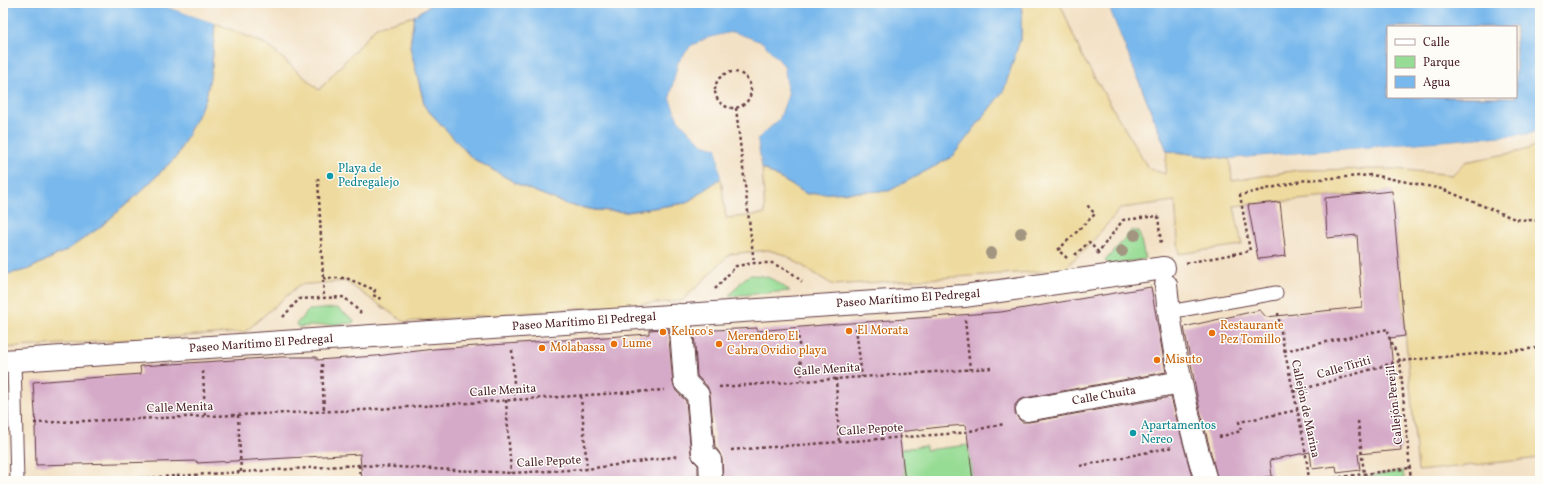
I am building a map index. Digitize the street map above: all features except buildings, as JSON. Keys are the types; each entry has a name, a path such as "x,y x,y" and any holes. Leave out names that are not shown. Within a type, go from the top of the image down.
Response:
{"street":[{"name":"Paseo Marítimo El Pedregal","path":"9,361 964,296 1083,280 1165,277"},
{"path":"1165,277 1170,329 1195,443 1206,481"},
{"path":"686,315 685,382 698,395 703,453 710,460 711,481"},
{"name":"Calle Chuita","path":"1027,410 1181,382"}],"lane":[{"path":"1169,312 1276,292"},
{"path":"9,361 16,424 17,481"}],"path":[{"path":"733,72 742,74 748,80 751,89 750,98 744,105 736,108 728,108 720,103 716,97 715,89 720,77 726,73 733,72"},
{"path":"736,108 754,263"},
{"path":"1083,280 1098,252 1123,220 1158,216 1165,277 1250,251 1240,196 1306,180 1372,175 1442,189 1515,219 1540,221"},
{"path":"318,178 324,298"},
{"path":"1069,261 1058,250 1096,214 1087,205"},
{"path":"1074,256 1089,242 1098,252"},
{"path":"686,315 736,266 754,263 772,263 792,273 828,305"},
{"path":"323,278 346,278 374,290 373,295 382,299"},
{"name":"Callejón de Marina","path":"1276,292 1284,351 1303,434 1309,481"},
{"path":"964,296 970,369"},
{"path":"854,303 862,377"},
{"path":"796,307 802,380"},
{"path":"510,327 515,400"},
{"name":"Callejón Perejil","path":"1284,351 1388,329 1389,337 1400,361 1411,481"},
{"path":"320,340 324,411"},
{"path":"202,348 205,416"},
{"name":"Calle Tiriti","path":"1294,392 1400,361 1540,348"},
{"name":"Calle Menita","path":"16,424 324,411 692,389 802,380 991,368"},
{"path":"836,378 839,441"},
{"path":"581,396 587,469"},
{"path":"506,400 511,473"},
{"path":"1080,466 1195,443 1241,431 1239,422 1298,410"},
{"path":"238,415 241,472"},
{"path":"1358,421 1364,474"},
{"name":"Calle Pepote","path":"93,481 151,479 359,464 511,473 587,469 703,453 839,441 960,433 1004,424"},
{"path":"359,464 360,481"},
{"path":"1309,481 1410,468"}],"green space":[{"path":"1131,231 1139,231 1145,259 1109,265 1105,261"},
{"path":"750,275 767,277 776,281 790,291 729,296 744,279"},
{"path":"337,308 354,320 353,323 298,327 296,324 309,310"},
{"path":"969,445 973,481 905,481 901,449 926,446 926,450"},
{"path":"1403,471 1404,479 1389,481 1338,481"}],"sand":[{"name":"Playa de Pedregalejo","path":"1022,3 1060,3 1082,56 1148,168 1165,174 1167,151 1230,159 1232,181 1298,170 1395,169 1452,175 1465,162 1522,151 1540,144 1540,458 1418,471 1392,191 1234,206 1242,245 1179,254 1175,201 1121,208 1090,244 1063,270 833,285 785,255 768,250 730,254 682,301 404,322 345,281 299,285 245,332 3,348 3,275 27,270 67,250 99,228 135,197 177,156 212,67 215,23 266,44 319,90 376,27 414,16 410,47 425,107 472,158 521,186 569,205 595,210 627,212 686,203 721,178 726,218 765,214 762,168 807,194 1021,37"}],"water":[{"path":"3,3 69,3 71,5 85,6 96,3 155,3 215,23 212,67 206,98 177,156 135,197 99,228 67,250 27,270 3,275"},
{"path":"433,3 1022,3 1021,37 1004,90 952,157 889,191 807,194 762,168 757,139 779,119 788,94 784,66 763,43 733,32 708,38 691,46 678,63 670,99 678,119 691,133 703,144 717,148 721,178 686,203 627,212 595,210 569,205 521,186 472,158 425,107 410,47 414,16"},
{"path":"1107,3 1540,3 1540,128 1531,134 1230,159 1167,151"}],"pier":[{"path":"155,3 161,3 216,21 217,24"},
{"path":"1105,3 1107,3 1167,153 1165,152"},
{"path":"733,32 763,43 784,66 788,94 779,119 757,139 762,170 760,168 755,139 777,118 786,94 782,67 762,44 732,34 709,40 692,48 680,64 672,98 680,118 692,131 704,143 719,147 723,178 721,180 717,148 703,144 691,133 678,119 670,99 678,63 691,46 708,38"},
{"path":"1540,128 1540,130 1531,136 1230,161 1230,159 1531,134"}],"place":[{"name":"Playa de Pedregalejo","path":"330,176"},
{"name":"El Morata","path":"849,331"},
{"name":"Keluco's","path":"663,332"},
{"name":"Restaurante Pez Tomillo","path":"1212,333"},
{"name":"Lume","path":"614,344"},
{"name":"Merendero El Cabra Ovidio playa","path":"719,344"},
{"name":"Molabassa","path":"542,348"},
{"name":"Misuto","path":"1157,360"},
{"name":"Apartamentos Nereo","path":"1133,433"}]}
